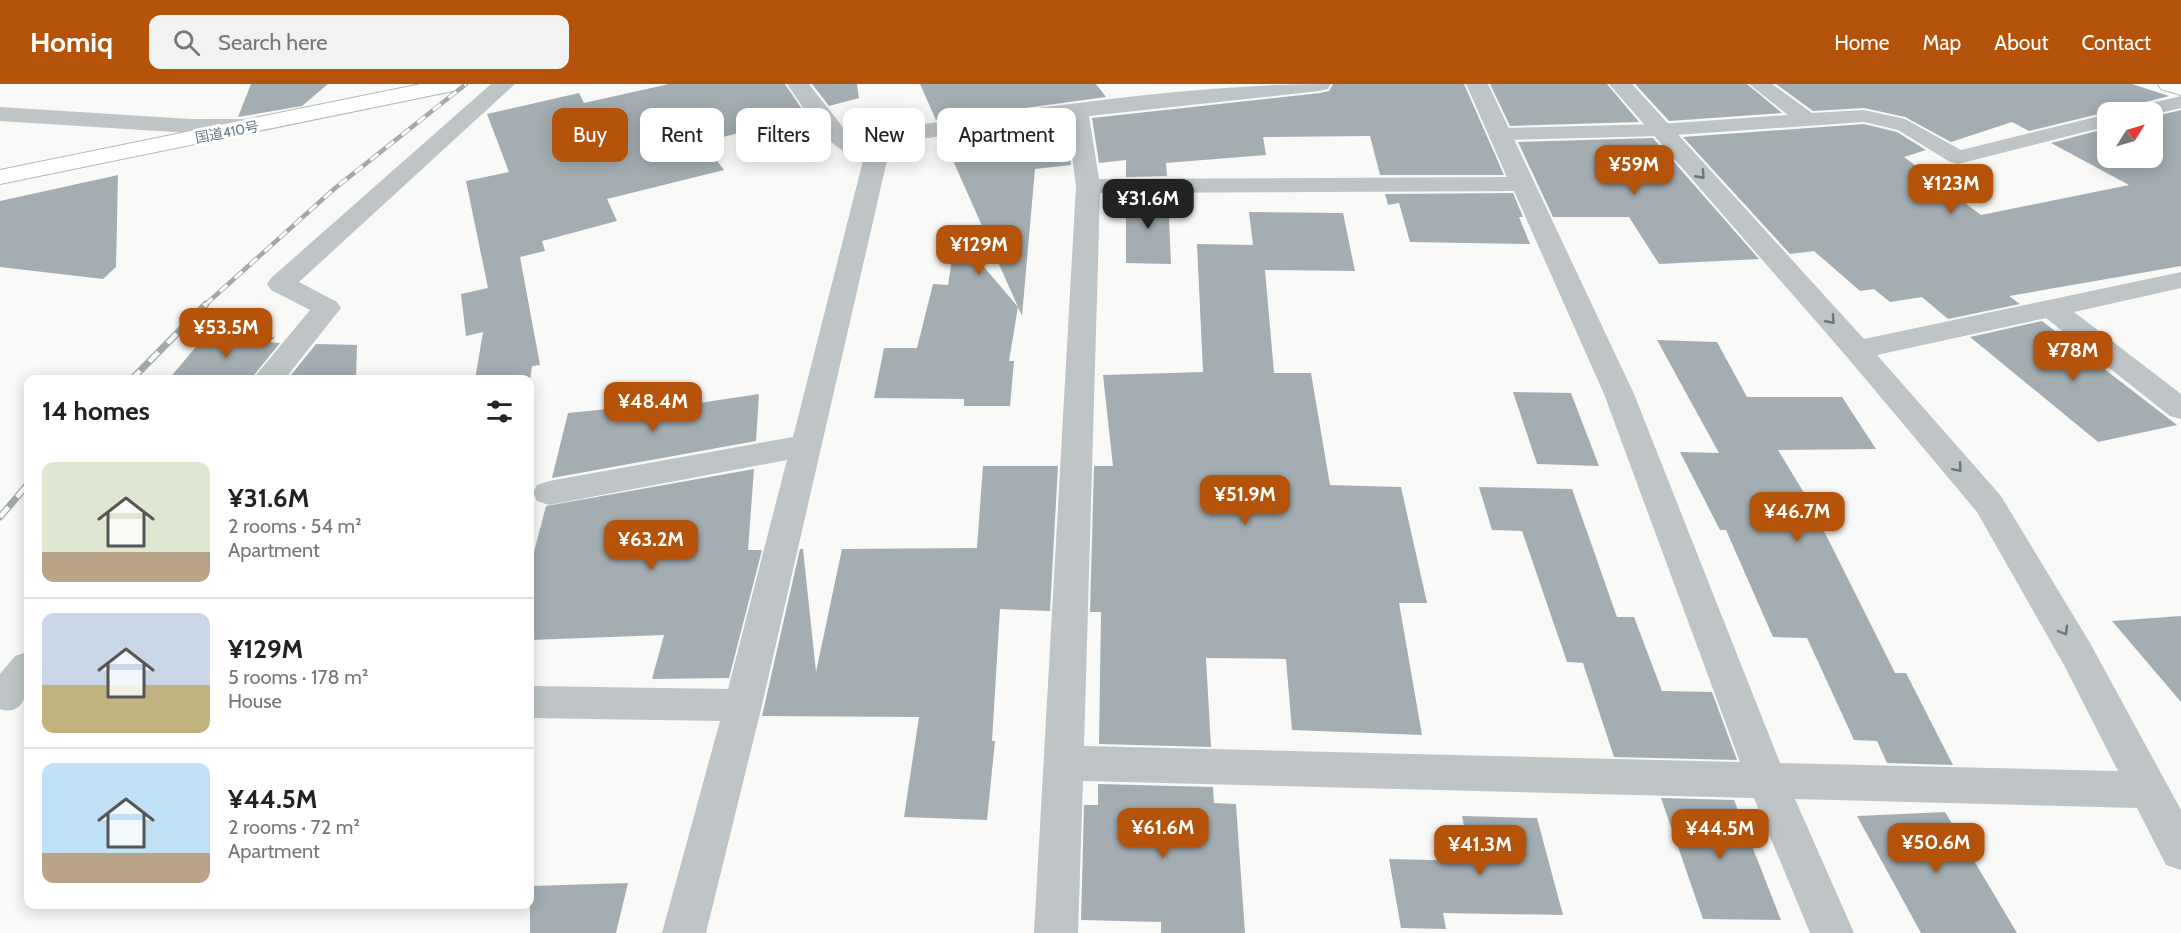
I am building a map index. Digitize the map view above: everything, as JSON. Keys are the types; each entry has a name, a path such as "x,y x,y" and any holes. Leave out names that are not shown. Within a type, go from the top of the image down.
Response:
{"highway":[{"path":"2169,84 2181,88"},
{"name":"国道410号","path":"0,177 445,85"}],"street":[{"path":"271,375 327,308 281,284 504,84"},
{"path":"798,84 837,135 843,139"},
{"path":"925,131 1077,111 1320,84"},
{"path":"1477,84 1502,134 1619,394 1766,778 1832,933"},
{"path":"1620,84 1857,350 1989,504 2077,654 2181,851"},
{"path":"1056,933 1088,186 1077,111"},
{"path":"0,114 190,126 254,126"},
{"path":"684,933 743,705 875,162"},
{"path":"1088,186 1524,183"},
{"path":"1857,350 2181,280"},
{"path":"2053,309 2181,409"},
{"path":"549,493 807,445"},
{"path":"24,672 5,695 24,695"},
{"path":"534,702 743,705"},
{"path":"1063,763 1766,778 2147,790"}],"lane":[{"path":"1759,84 1809,121"},
{"path":"2163,106 2181,102"},
{"path":"1502,134 1661,130 1864,116 1905,125 1958,157 2097,123"}],"building":[{"path":"251,84 328,84 302,106 238,117"},
{"path":"669,84 785,84 801,108 736,108 736,134 724,137 724,108 640,108 640,162 718,162 724,170 607,199 617,221 542,241 545,251 520,257 540,365 532,366 531,375 476,375 483,332 466,336 461,294 488,288 466,181 509,172 487,114 579,93 584,103"},
{"path":"812,84 857,84 859,98 829,106"},
{"path":"920,84 1096,84 1106,97 1025,108 937,108 936,120"},
{"path":"1333,84 1464,84 1504,175 1380,175 1370,136 1263,137 1266,155 1166,163 1167,176 1126,177 1126,160 1099,163 1092,118 1320,93 1329,91"},
{"path":"1490,84 1607,84 1639,122 1510,126"},
{"path":"1635,84 1747,84 1782,113 1669,121"},
{"path":"1776,84 2132,84 2169,96 2146,102 2097,102 2097,114 2029,131 2012,122 1951,142 1905,117 1864,108 1813,111"},
{"path":"2181,110 2181,266 2009,296 2020,304 1948,319 1922,297 1890,302 1874,289 1860,291 1814,251 1790,254 1683,137 1864,124 1897,132 1926,150 1904,157 1981,215 2129,185 2097,168 2163,168 2163,114"},
{"path":"2097,131 2097,168 2051,143"},
{"path":"1653,138 1759,259 1659,264 1629,217 1553,217 1518,142"},
{"path":"954,162 1071,162 1071,165 1035,169 1022,316"},
{"path":"118,175 116,267 103,279 0,267 0,201"},
{"path":"1513,193 1523,217 1519,217 1530,244 1410,242 1399,203 1388,205 1385,194"},
{"path":"1126,195 1168,195 1171,264 1126,263"},
{"path":"1249,212 1343,213 1355,271 1265,270 1274,373 1311,373 1330,485 1401,487 1427,603 1399,603 1422,735 1292,730 1286,659 1206,658 1211,747 1099,744 1101,612 1090,612 1094,466 1113,466 1103,375 1203,372 1197,244 1253,245"},
{"path":"956,234 1018,307 1009,361 1014,361 1010,406 964,406 964,399 874,398 884,348 917,348 933,284 948,285"},
{"path":"2042,321 2177,425 2098,442 1970,337"},
{"path":"205,336 275,337 270,342 280,343 254,375 172,375"},
{"path":"1657,340 1717,342 1747,397 1842,397 1876,449 1778,450 1826,529 1823,529 1895,673 1906,673 1953,765 1887,763 1877,741 1854,740 1807,638 1773,637 1726,530 1720,530 1680,452 1719,453"},
{"path":"316,344 357,345 356,375 291,375"},
{"path":"1513,392 1571,393 1599,466 1537,464"},
{"path":"759,394 756,441 552,478 568,413 628,407 627,411 673,404 673,407"},
{"path":"983,466 1058,466 1050,611 1000,609 992,741 995,741 987,820 904,817 919,717 762,716 800,549 803,549 816,672 842,549 977,548"},
{"path":"754,469 748,550 762,550 729,678 652,679 664,635 534,640 534,552 546,506"},
{"path":"1479,487 1572,489 1617,617 1634,617 1662,691 1712,692 1737,760 1614,757 1583,663 1567,662 1522,531 1492,530"},
{"path":"2181,616 2181,702 2112,621"},
{"path":"1098,784 1213,787 1214,803 1236,804 1245,933 1161,933 1161,922 1081,920 1084,805 1098,805"},
{"path":"1661,798 1734,800 1781,920 1703,919"},
{"path":"1945,812 2017,933 1921,933 1857,816"},
{"path":"1462,816 1537,818 1563,915 1443,913 1446,929 1401,928 1389,859 1471,861"},
{"path":"628,883 616,933 530,933 530,909 534,909 534,886"}],"railway":[{"path":"205,305 334,189 466,84"},
{"path":"136,375 205,305"},
{"path":"0,517 24,489"}]}
